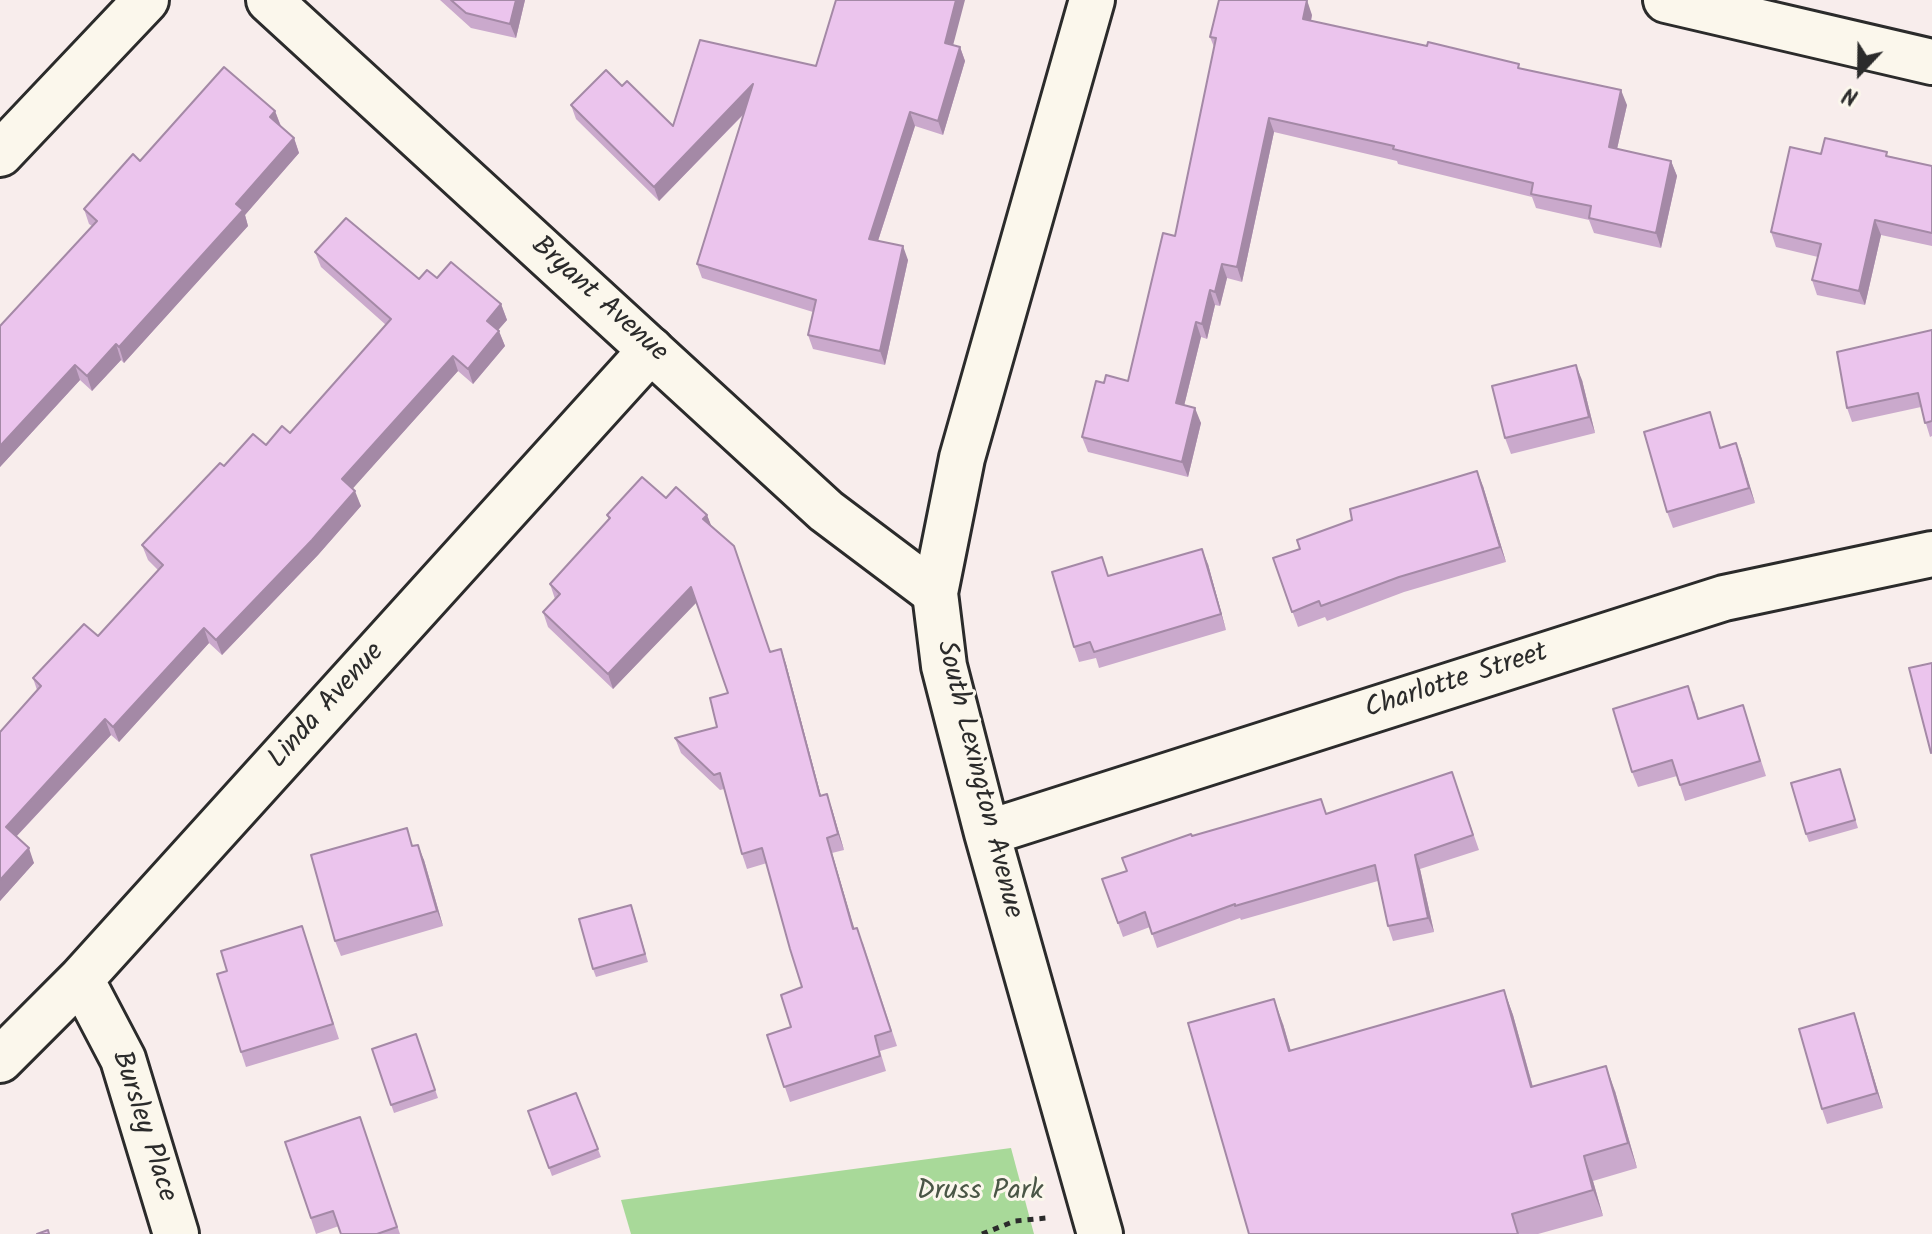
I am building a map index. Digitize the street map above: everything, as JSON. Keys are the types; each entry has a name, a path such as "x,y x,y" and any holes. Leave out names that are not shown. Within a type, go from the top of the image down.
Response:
{"street":[{"path":"0,154 146,0"},
{"name":"Bryant Avenue","path":"269,0 826,511 935,593"},
{"name":"South Lexington Avenue","path":"1092,0 962,458 935,593 944,666 987,833 1100,1234"},
{"path":"1666,0 1748,9 1932,62"},
{"name":"Linda Avenue","path":"0,1060 81,979 651,350"},
{"name":"Charlotte Street","path":"987,833 1724,598 1932,554"},
{"name":"Bursley Place","path":"81,979 123,1059 176,1234"}],"path":[{"path":"982,1234 1015,1221 1046,1218"}],"green space":[{"name":"Druss Park","path":"1011,1148 1034,1234 631,1234 621,1200"}],"building":[{"path":"451,0 516,0 510,24 466,13"},
{"path":"836,0 956,0 945,43 960,47 938,121 910,112 869,239 903,246 880,351 808,335 816,300 697,264 753,84 654,187 571,105 606,70 622,86 627,81 673,126 700,40 816,66"},
{"path":"1219,0 1307,0 1303,19 1427,46 1428,42 1519,64 1518,68 1621,90 1609,147 1671,161 1656,233 1589,218 1591,206 1531,194 1533,183 1393,149 1394,146 1269,118 1237,267 1222,264 1215,292 1210,290 1202,324 1196,322 1176,403 1195,408 1182,462 1082,437 1096,381 1104,383 1106,375 1128,381 1163,233 1175,236 1216,38 1210,37"},
{"path":"224,67 275,111 270,117 294,138 236,204 243,210 119,347 116,344 87,376 75,365 0,446 0,326 97,221 84,209 133,154 140,161"},
{"path":"1825,138 1932,166 1932,233 1875,220 1859,291 1812,280 1821,244 1771,232 1790,147 1821,154"},
{"path":"346,218 419,279 427,270 437,278 451,262 501,304 487,321 499,331 468,369 453,356 342,479 355,491 216,640 204,628 113,727 105,719 6,827 29,848 0,880 0,732 41,686 33,678 84,624 98,636 163,565 142,545 220,463 224,466 253,434 266,445 282,426 290,433 391,319 315,252"},
{"path":"1932,330 1932,421 1925,423 1918,393 1847,408 1837,352"},
{"path":"1576,365 1589,417 1505,438 1492,386"},
{"path":"1710,412 1720,448 1736,443 1749,488 1667,512 1644,432"},
{"path":"1477,471 1500,547 1399,577 1321,606 1319,601 1292,612 1273,558 1300,549 1297,540 1352,520 1350,509"},
{"path":"642,477 666,498 676,487 707,515 703,519 734,546 770,652 781,649 820,796 827,794 838,834 827,838 853,929 857,928 891,1031 875,1036 880,1056 784,1087 767,1035 791,1027 781,995 802,987 762,848 742,854 720,773 714,775 675,738 717,727 710,698 728,693 691,587 608,674 543,612 560,594 550,584 610,518 607,515"},
{"path":"1202,549 1221,614 1094,652 1090,642 1074,647 1052,572 1102,557 1108,576"},
{"path":"1932,663 1932,752 1931,753 1909,668"},
{"path":"1688,686 1698,719 1743,705 1760,761 1680,785 1672,760 1632,772 1613,709"},
{"path":"1840,769 1855,820 1806,834 1791,783"},
{"path":"1452,772 1473,835 1415,855 1428,918 1388,926 1375,865 1235,904 1152,934 1145,912 1118,923 1102,879 1127,871 1122,858 1191,834 1321,799 1326,814"},
{"path":"407,828 412,846 418,845 437,911 335,941 311,855"},
{"path":"631,905 645,954 593,969 579,919"},
{"path":"302,926 333,1024 241,1052 217,974 227,971 221,951"},
{"path":"1504,990 1531,1087 1606,1066 1628,1143 1584,1156 1593,1190 1512,1214 1518,1234 1249,1234 1188,1023 1274,999 1289,1051"},
{"path":"1854,1013 1877,1093 1822,1109 1799,1029"},
{"path":"416,1034 435,1090 391,1105 372,1049"},
{"path":"576,1093 598,1149 549,1168 528,1111"},
{"path":"360,1117 397,1227 377,1234 341,1234 333,1211 311,1218 285,1142"}]}
